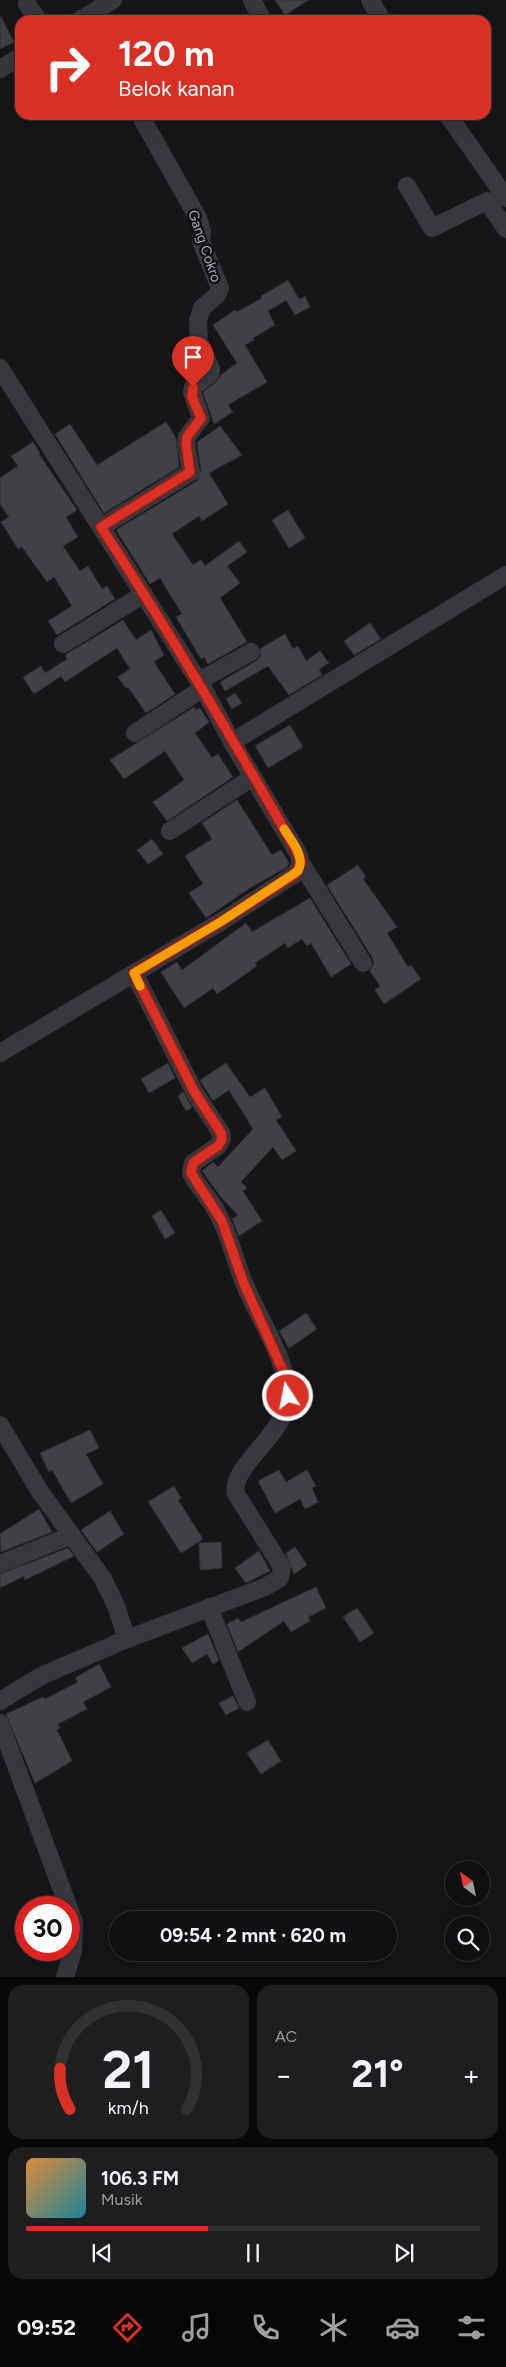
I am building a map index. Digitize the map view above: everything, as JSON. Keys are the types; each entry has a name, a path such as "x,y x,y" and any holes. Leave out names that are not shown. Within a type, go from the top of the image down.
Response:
{"street":[{"path":"92,15 113,0"},
{"path":"252,0 260,15"},
{"path":"370,0 379,15"},
{"path":"27,4 35,15"},
{"path":"0,69 15,60"},
{"name":"Gang Cokro","path":"101,527 190,472 186,444 187,437 201,418 192,392 193,387 210,374 211,369 199,342 198,321 202,308 217,295 220,288 201,241 202,231 198,218 143,120"},
{"path":"451,120 506,198"},
{"path":"407,186 432,228 487,202 506,229"},
{"path":"0,368 201,685 232,742 296,850 301,862 364,963"},
{"path":"232,742 506,575"},
{"path":"63,644 144,594"},
{"path":"135,733 201,685 251,652"},
{"path":"170,831 253,777"},
{"path":"0,1053 222,921 295,874 301,862"},
{"path":"0,1701 41,1676 127,1639 265,1587 280,1578 283,1573 282,1567 236,1494 234,1483 239,1474 276,1430 286,1413 288,1396 284,1373 244,1284 222,1221 191,1173 193,1163 218,1146 222,1140 221,1133 195,1093 134,973"},
{"path":"0,1425 40,1490 104,1579 116,1606 127,1639"},
{"path":"0,1564 72,1535"},
{"path":"209,1607 247,1702"},
{"path":"0,1723 74,1922 73,1951 65,1977"}],"building":[{"path":"275,0 309,0 285,15"},
{"path":"0,15 14,42 0,49"},
{"path":"288,280 299,299 305,296 310,307 295,315 286,300 268,311 275,325 245,345 267,382 228,405 233,412 214,424 203,392 237,363 213,325 235,310 237,312 262,298 261,296"},
{"path":"192,353 199,369 186,379 176,363"},
{"path":"166,422 176,438 179,467 104,513 55,434 70,424 97,465"},
{"path":"220,426 242,455 209,473 228,504 202,521 199,516 172,534 193,565 201,560 205,566 239,541 247,552 227,566 240,583 220,598 247,642 208,664 204,657 201,659 176,617 182,614 160,578 150,584 116,530 197,481 201,471 197,442"},
{"path":"33,442 77,510 66,517 78,537 63,546 80,571 88,566 102,589 107,586 115,599 57,635 48,621 72,606 54,577 47,582 22,547 18,549 1,522 9,517 0,504 0,478 18,466 11,456"},
{"path":"288,510 305,538 289,548 272,520"},
{"path":"123,620 136,640 151,630 164,655 154,662 175,694 146,713 128,687 126,688 118,677 130,669 117,648 65,682 61,676 34,694 23,677 41,666 45,673 67,659 65,655"},
{"path":"370,623 381,639 354,655 344,641"},
{"path":"285,634 293,649 298,646 306,661 320,651 329,663 319,669 322,675 289,695 268,666 225,691 220,682 256,661 260,657 261,648"},
{"path":"235,693 242,703 232,709 226,699"},
{"path":"194,707 196,710 200,708 209,722 195,733 212,758 218,754 233,777 167,821 153,802 184,780 165,751 124,779 110,760"},
{"path":"290,725 303,747 268,768 255,746"},
{"path":"237,800 272,855 281,850 289,863 287,867 250,888 206,918 189,893 203,884 185,856 212,839 202,823"},
{"path":"152,839 163,854 148,864 137,850"},
{"path":"358,865 366,877 363,879 397,927 387,933 408,967 411,965 421,979 384,1004 375,990 380,986 370,971 374,963 372,957 327,885"},
{"path":"310,898 351,964 331,977 311,943 307,946 302,939 288,948 285,943 255,963 257,966 217,994 213,988 184,1008 161,972 177,962 182,970 246,923 252,932"},
{"path":"168,1063 175,1078 149,1093 141,1079"},
{"path":"226,1063 250,1097 265,1088 282,1117 276,1120 296,1151 282,1160 273,1147 241,1182 247,1188 243,1191 262,1221 239,1236 232,1219 238,1215 220,1196 202,1171 213,1162 218,1167 253,1129 229,1090 213,1101 200,1080"},
{"path":"183,1092 192,1107 186,1111 178,1096"},
{"path":"161,1210 175,1233 165,1239 152,1216"},
{"path":"306,1313 317,1329 289,1348 279,1331"},
{"path":"90,1430 99,1448 86,1454 103,1484 71,1503 52,1470 49,1472 40,1453"},
{"path":"279,1470 286,1482 307,1470 316,1486 312,1488 318,1502 305,1509 300,1499 275,1513 258,1481"},
{"path":"174,1486 181,1498 178,1500 203,1539 181,1553 148,1502"},
{"path":"39,1509 52,1532 1,1552 0,1534"},
{"path":"110,1511 124,1534 97,1552 81,1530"},
{"path":"221,1542 222,1568 200,1570 199,1543"},
{"path":"295,1547 307,1565 294,1574 286,1553"},
{"path":"68,1548 74,1556 25,1580 24,1576 0,1588 0,1574"},
{"path":"259,1551 270,1571 246,1583 235,1568"},
{"path":"316,1587 326,1608 308,1617 310,1621 291,1632 284,1621 238,1652 227,1624 238,1618 241,1622"},
{"path":"357,1608 374,1633 360,1642 343,1617"},
{"path":"208,1634 219,1660 213,1664 207,1654 192,1663 182,1648"},
{"path":"99,1664 111,1687 83,1702 87,1709 58,1724 60,1728 57,1730 72,1761 35,1783 6,1714 43,1697 45,1699 78,1682 75,1678"},
{"path":"233,1696 239,1708 226,1715 219,1703"},
{"path":"268,1740 281,1761 261,1774 247,1753"}],"slow traffic":[{"path":"140,986 134,973 222,921 298,871 301,862 299,855 284,829"}],"route":[{"path":"193,387 192,397 201,418 187,437 186,444 191,467 190,472 188,475 101,527 203,688 232,742 299,855 301,862 295,874 222,921 134,973 195,1093 221,1133 222,1140 218,1146 193,1163 191,1173 222,1221 244,1284 284,1373 288,1396"}]}
